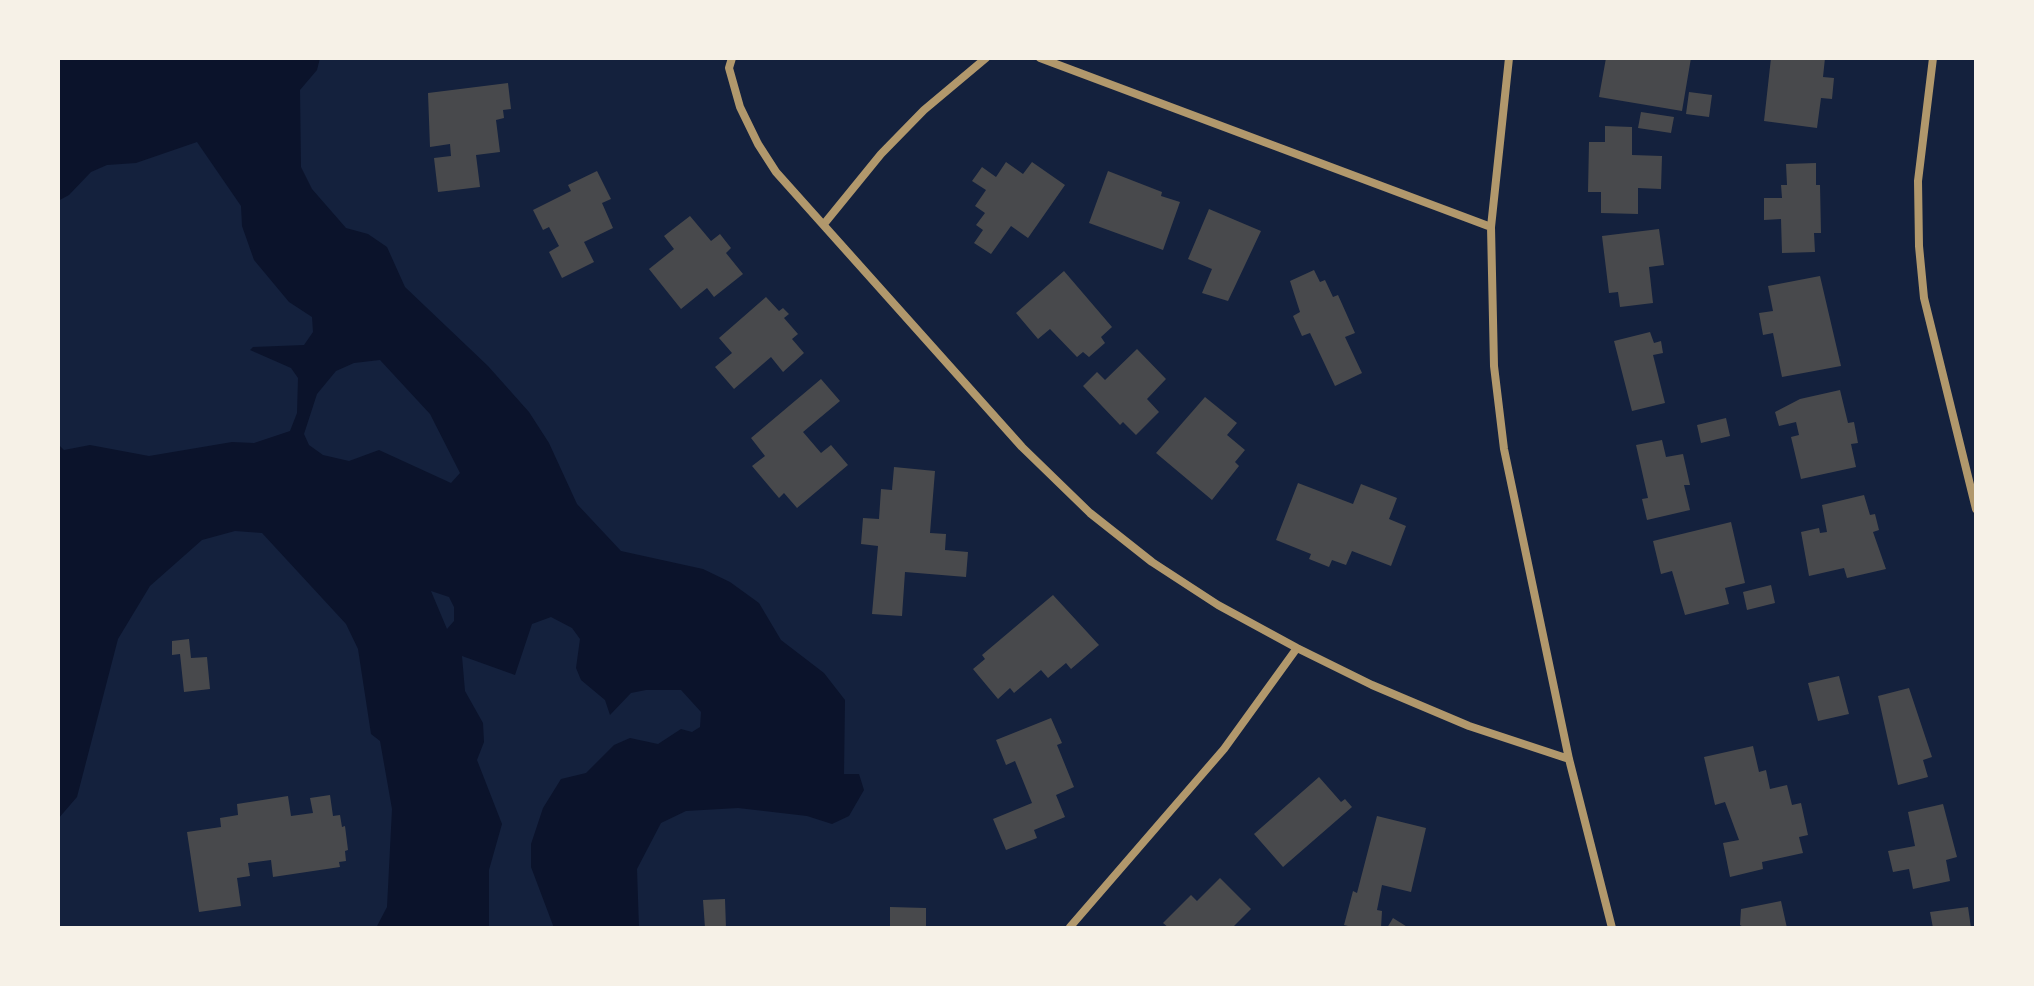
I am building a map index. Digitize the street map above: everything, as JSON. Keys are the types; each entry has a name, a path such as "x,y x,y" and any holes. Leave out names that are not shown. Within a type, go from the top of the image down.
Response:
{"street":[{"path":"732,58 729,68 740,107 776,172 1022,447 1090,513 1179,579 1297,648 1372,685 1469,726 1569,759"},
{"path":"824,224 881,154 924,110 986,58"},
{"path":"1040,58 1491,227"},
{"path":"1509,58 1491,227 1494,366 1504,449 1569,759 1612,928"},
{"path":"1933,58 1918,181 1919,246 1927,313 1976,509"},
{"path":"1070,927 1224,749 1297,648"}],"water":[{"path":"58,58 320,58 317,70 300,90 301,167 312,189 346,228 368,234 387,247 405,287 488,366 529,412 549,443 577,504 621,551 703,569 730,582 759,603 781,640 824,673 845,700 844,774 859,774 864,790 849,816 832,824 807,816 738,808 686,811 661,823 637,869 639,928 554,928 531,867 531,844 543,808 561,779 586,773 614,745 630,738 658,744 681,729 692,732 700,727 701,712 681,690 646,690 631,693 610,715 605,700 581,680 576,668 580,639 572,628 551,617 532,624 515,675 462,656 465,691 483,723 484,742 477,760 502,824 489,870 489,928 376,928 387,907 392,809 380,741 371,734 358,649 346,624 262,533 235,531 202,540 150,586 118,639 77,797 58,819 58,444 64,450 90,445 149,456 232,442 254,443 290,431 297,413 298,378 291,368 250,350 253,347 304,345 313,332 312,317 289,302 254,260 242,226 241,206 197,142 136,163 107,165 91,172 69,195 58,201","holes":["380,360 430,414 460,473 451,483 379,450 349,461 323,455 309,445 304,434 317,394 336,371 354,363","431,591 449,597 454,607 454,621 447,629"]}],"building":[{"path":"1606,58 1691,58 1682,111 1599,97"},
{"path":"1771,58 1825,58 1823,77 1834,78 1832,99 1821,98 1817,128 1764,121"},
{"path":"508,83 511,109 503,110 504,118 496,120 500,152 476,155 480,187 438,192 434,158 451,156 450,144 430,147 428,93"},
{"path":"1689,92 1712,95 1709,117 1686,114"},
{"path":"1641,112 1674,117 1671,133 1638,128"},
{"path":"1605,126 1632,127 1632,155 1662,156 1661,189 1638,188 1638,214 1601,213 1601,192 1588,192 1589,142 1605,142"},
{"path":"1006,162 1023,174 1032,162 1065,185 1028,238 1011,226 991,254 974,243 983,230 976,225 985,213 975,206 986,190 972,181 982,167 996,177"},
{"path":"1816,163 1816,185 1820,185 1821,233 1814,233 1815,252 1782,253 1781,219 1764,220 1764,198 1782,198 1781,185 1787,185 1786,164"},
{"path":"597,171 611,199 602,203 613,228 584,242 594,262 562,278 549,252 559,246 549,227 543,230 533,210 571,191 568,185"},
{"path":"1108,171 1180,202 1163,250 1089,223"},
{"path":"1209,209 1261,231 1228,301 1202,293 1212,269 1188,259"},
{"path":"690,216 711,241 720,234 731,248 726,253 743,274 714,297 707,288 681,309 649,269 674,249 664,236"},
{"path":"1659,229 1664,265 1649,267 1653,303 1620,307 1618,292 1609,293 1602,236"},
{"path":"1314,270 1320,282 1325,280 1333,297 1338,295 1355,333 1345,337 1362,373 1335,386 1310,333 1302,336 1293,316 1300,312 1290,281"},
{"path":"1064,271 1112,327 1101,337 1105,343 1089,357 1083,352 1077,357 1050,329 1038,339 1016,313"},
{"path":"1820,276 1841,366 1782,377 1773,333 1763,335 1759,313 1773,311 1768,286"},
{"path":"766,297 779,311 783,308 789,314 784,318 798,334 792,339 804,353 783,372 771,357 734,389 715,367 732,353 719,338"},
{"path":"1650,332 1654,343 1661,341 1663,353 1653,355 1665,403 1632,411 1614,341"},
{"path":"1137,349 1166,379 1147,399 1159,412 1136,435 1123,422 1120,425 1083,386 1097,372 1105,380"},
{"path":"821,379 840,401 803,432 821,453 831,445 848,465 797,508 784,493 779,498 752,466 765,456 751,438"},
{"path":"1840,390 1848,423 1854,422 1858,443 1851,444 1856,467 1801,479 1791,437 1799,435 1796,422 1779,426 1775,412 1800,399"},
{"path":"1205,397 1237,423 1227,435 1245,450 1235,462 1239,466 1212,500 1156,453"},
{"path":"1726,418 1730,436 1701,443 1697,425"},
{"path":"1662,440 1666,457 1683,454 1690,485 1684,485 1690,510 1647,520 1642,499 1648,498 1636,445"},
{"path":"894,467 935,471 930,533 946,534 945,550 968,552 966,577 905,572 902,616 872,614 878,546 861,544 863,518 879,519 881,489 892,490"},
{"path":"1298,483 1353,504 1361,484 1397,498 1389,519 1406,526 1391,566 1352,551 1346,565 1332,560 1329,567 1309,559 1311,554 1276,540"},
{"path":"1864,495 1870,515 1875,514 1879,530 1873,532 1886,569 1847,578 1844,568 1809,576 1801,532 1819,528 1820,533 1827,532 1822,505"},
{"path":"1731,522 1745,583 1725,588 1729,604 1685,615 1672,571 1661,574 1653,541"},
{"path":"1771,585 1775,603 1747,610 1743,592"},
{"path":"1053,595 1099,645 1071,669 1066,663 1048,678 1041,670 1014,693 1010,688 998,699 973,669 985,659 982,655"},
{"path":"189,639 191,658 207,657 210,689 184,692 180,654 172,655 172,641"},
{"path":"1839,676 1849,714 1818,721 1808,683"},
{"path":"1909,688 1932,757 1923,760 1928,777 1898,785 1878,696"},
{"path":"1051,718 1062,743 1057,745 1074,787 1056,795 1065,817 1034,830 1037,838 1006,850 993,819 1032,803 1015,761 1006,765 996,740"},
{"path":"1753,746 1759,772 1766,770 1770,789 1787,785 1792,805 1801,803 1808,835 1799,837 1803,853 1762,862 1763,869 1730,877 1723,843 1739,840 1725,802 1715,805 1704,757"},
{"path":"1319,777 1341,802 1345,799 1352,807 1283,867 1254,834"},
{"path":"330,795 333,816 340,815 342,827 345,826 348,850 345,851 346,861 339,862 340,867 273,877 271,860 248,863 250,876 237,878 241,906 199,912 187,832 221,827 220,818 238,815 237,804 288,796 291,816 313,813 310,798"},
{"path":"1943,804 1957,857 1946,860 1950,881 1913,889 1909,869 1893,872 1888,851 1915,846 1908,812"},
{"path":"1377,816 1426,828 1411,892 1382,885 1377,910 1382,911 1381,928 1356,928 1344,925 1353,891 1357,893"},
{"path":"1220,878 1251,909 1232,928 1169,928 1163,923 1191,895 1197,901"},
{"path":"725,899 726,928 705,928 703,900"},
{"path":"1781,901 1787,928 1745,928 1740,925 1741,909"},
{"path":"890,907 926,908 926,928 890,928"},
{"path":"1968,907 1971,928 1933,928 1930,912"},
{"path":"1393,918 1409,928 1387,928"}]}
